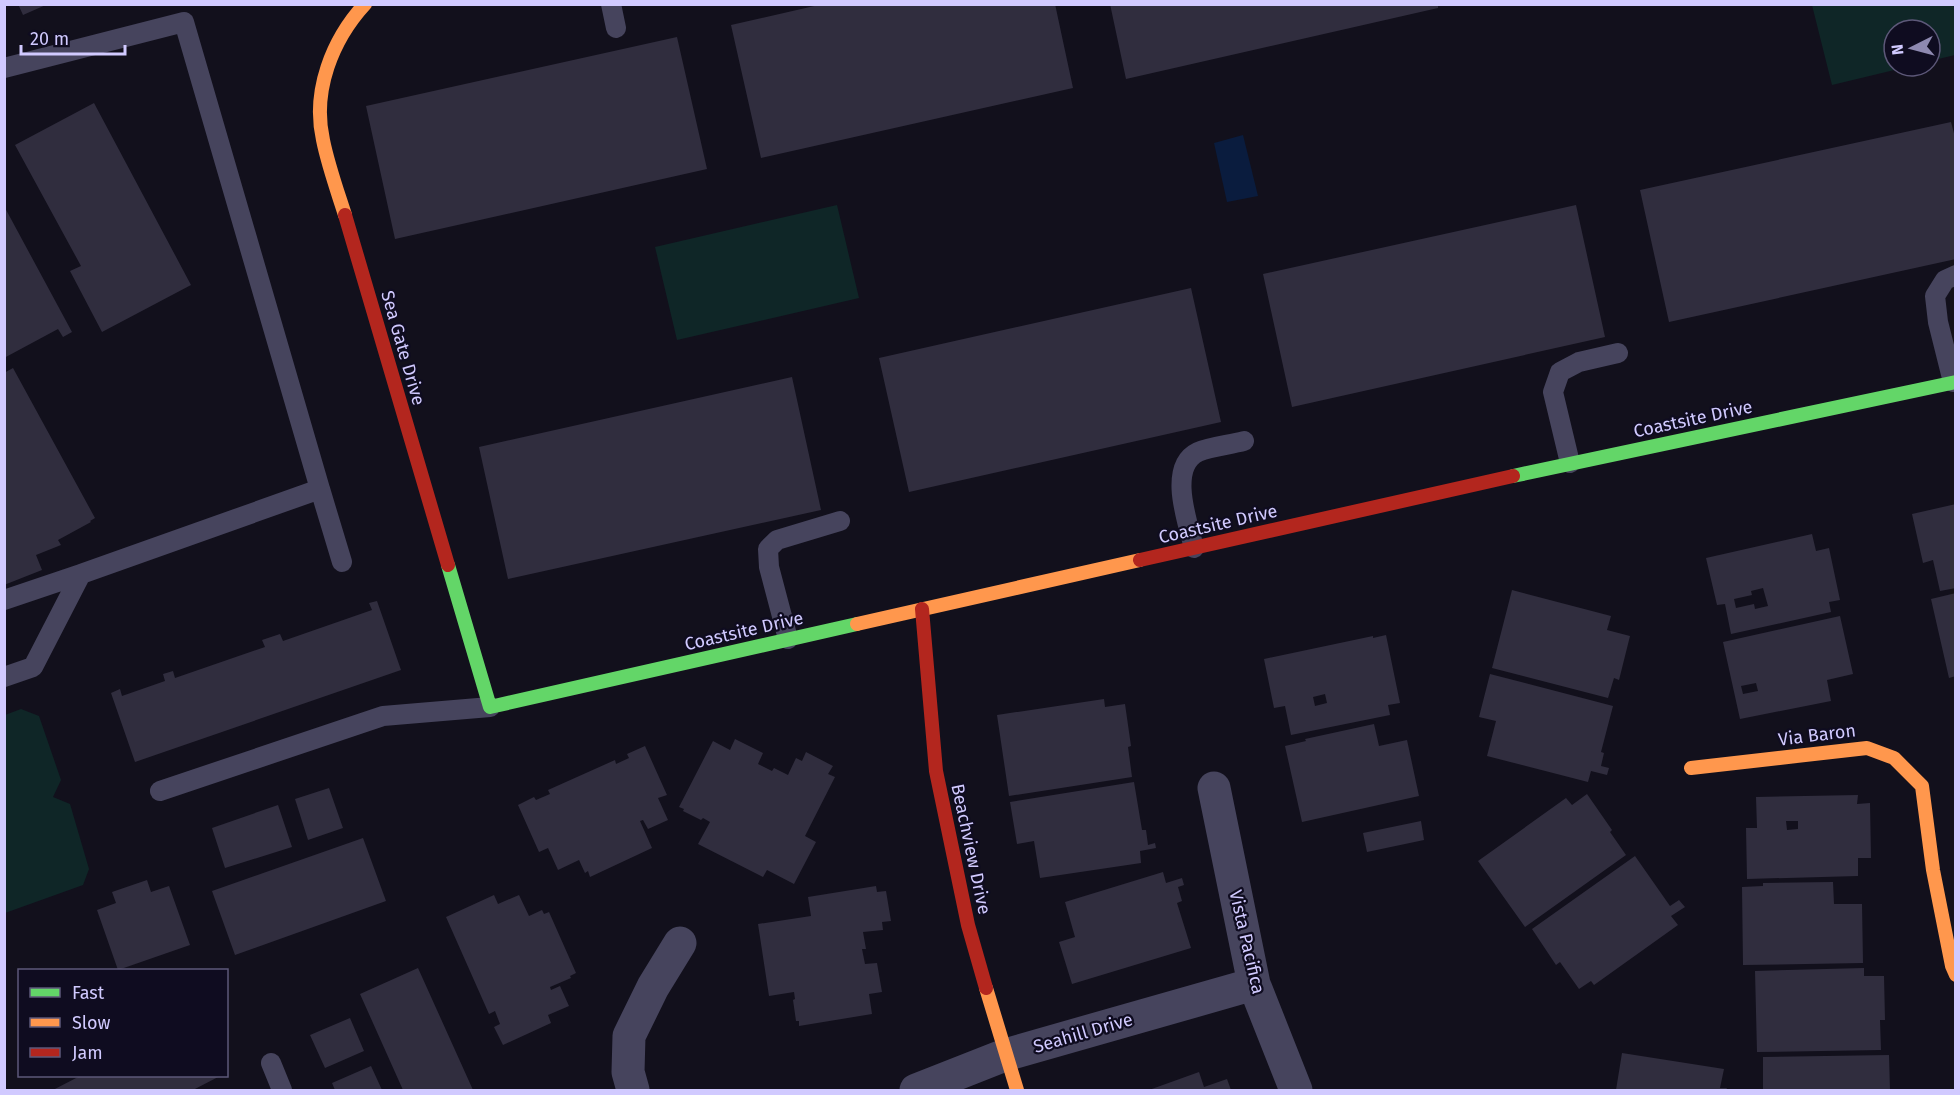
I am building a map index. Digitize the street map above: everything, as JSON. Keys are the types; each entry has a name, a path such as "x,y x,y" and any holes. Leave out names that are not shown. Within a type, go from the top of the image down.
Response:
{"street":[{"name":"Sea Gate Drive","path":"365,4 351,18 327,64 321,100 322,138 490,707"},
{"name":"Coastsite Drive","path":"490,707 1570,463 1954,382"},
{"name":"Beachview Drive","path":"922,609 936,771 968,925 1017,1090"},
{"name":"Via Baron","path":"1691,768 1867,748 1894,758 1922,786 1932,870 1952,966 1956,975"},
{"name":"Vista Pacifica","path":"1214,788 1254,984 1296,1090"},
{"path":"633,1090 628,1072 629,1036 653,987 681,943"},
{"name":"Seahill Drive","path":"916,1090 1005,1055 1254,984"}],"lane":[{"path":"611,4 616,28"},
{"path":"4,68 184,21 342,562"},
{"path":"1954,382 1938,322 1935,296 1945,280 1956,275"},
{"path":"1570,463 1553,392 1560,372 1579,362 1618,353"},
{"path":"1194,548 1181,489 1182,470 1196,453 1244,441"},
{"path":"4,600 320,489"},
{"path":"788,639 769,567 768,549 777,540 840,521"},
{"path":"4,677 33,667 81,574"},
{"path":"160,791 383,716 490,707"},
{"path":"271,1063 282,1090"}],"green space":[{"path":"1812,5 1955,5 1955,55 1942,58 1942,18 1882,18 1882,73 1832,85"},
{"path":"837,205 859,298 677,340 655,247"},
{"path":"21,709 39,716 61,780 53,797 70,804 89,869 83,885 5,913 5,715"}],"water":[{"path":"1243,135 1258,196 1227,202 1214,143"}],"building":[{"path":"18,4 48,4 23,15"},
{"path":"823,4 1055,4 1073,88 761,158 731,25"},
{"path":"1110,4 1438,4 1438,8 1126,79"},
{"path":"677,37 707,169 395,239 366,106"},
{"path":"94,103 191,285 102,332 70,271 81,266 15,145"},
{"path":"1951,122 1956,141 1956,259 1669,322 1640,190"},
{"path":"1576,205 1605,337 1292,407 1263,274"},
{"path":"4,206 72,332 63,337 58,329 4,358"},
{"path":"1191,288 1221,422 909,492 879,358"},
{"path":"13,368 95,518 58,540 61,545 36,555 42,570 4,585 4,373"},
{"path":"792,377 821,510 508,579 479,447"},
{"path":"1956,504 1956,588 1940,591 1933,560 1923,563 1912,514"},
{"path":"1812,534 1816,551 1829,548 1840,600 1829,602 1831,612 1731,634 1725,604 1717,605 1706,558","holes":["1763,588 1768,606 1755,609 1754,604 1736,608 1734,599 1752,595 1751,591"]},
{"path":"1512,590 1611,616 1607,630 1630,636 1619,680 1614,678 1608,698 1492,668"},
{"path":"1956,593 1956,676 1949,678 1931,599"},
{"path":"377,601 401,670 135,762 111,693 120,689 122,696 165,681 163,674 173,671 175,678 265,647 262,640 280,634 283,641 372,610 369,603"},
{"path":"1840,616 1853,674 1827,680 1831,701 1740,719 1723,642","holes":["1756,683 1758,691 1743,694 1741,686"]},
{"path":"1386,635 1400,703 1388,705 1390,715 1291,735 1285,706 1274,708 1264,659 1373,636 1373,638","holes":["1325,694 1327,703 1315,706 1313,697"]},
{"path":"1490,674 1613,706 1601,752 1604,753 1601,766 1609,768 1607,775 1591,771 1588,782 1487,756 1496,721 1479,717"},
{"path":"1104,699 1105,707 1125,704 1131,746 1128,747 1132,777 1009,796 997,715"},
{"path":"1374,724 1379,746 1407,740 1419,796 1302,822 1285,746 1306,741 1305,739"},
{"path":"735,739 763,753 758,764 772,771 774,768 788,775 796,758 802,761 806,752 833,766 828,774 835,777 805,836 816,842 794,884 767,870 763,877 698,844 710,822 703,818 701,820 679,807 713,741 730,750"},
{"path":"645,746 667,795 658,798 668,820 648,829 643,820 640,821 652,848 590,877 588,871 585,873 579,860 558,870 548,848 539,852 518,805 534,797 536,800 550,794 548,790 615,760 616,764 629,758 627,754"},
{"path":"1134,782 1142,830 1146,830 1148,845 1155,843 1156,848 1140,851 1141,863 1040,878 1034,841 1017,844 1010,802"},
{"path":"329,788 343,828 308,840 295,799"},
{"path":"1587,794 1626,855 1525,927 1478,861 1566,798 1572,805"},
{"path":"1858,795 1857,804 1870,803 1871,858 1858,858 1858,876 1747,879 1746,828 1757,828 1756,797","holes":["1786,821 1798,821 1798,829 1787,830"]},
{"path":"278,805 292,847 225,868 212,828"},
{"path":"1421,821 1424,840 1367,852 1363,833"},
{"path":"363,838 386,901 235,955 212,891"},
{"path":"1635,856 1670,906 1679,900 1685,907 1671,916 1678,925 1594,985 1591,981 1579,989 1560,962 1556,965 1532,929"},
{"path":"1163,872 1166,883 1182,878 1184,885 1178,887 1182,901 1177,903 1191,948 1072,984 1059,942 1075,937 1065,902"},
{"path":"147,880 151,892 169,886 190,945 118,969 97,910 116,903 112,892"},
{"path":"1833,882 1834,904 1862,904 1863,963 1743,965 1742,887 1763,886 1763,883"},
{"path":"876,886 877,892 886,891 891,921 882,922 883,930 863,932 866,949 862,949 865,964 877,963 882,992 869,994 872,1014 799,1026 799,1021 796,1021 794,992 769,996 758,924 811,916 808,897"},
{"path":"494,895 498,904 519,895 529,916 542,910 544,914 549,912 576,973 570,976 571,978 550,987 551,990 560,986 569,1006 548,1015 551,1023 503,1045 494,1027 500,1024 495,1011 489,1014 446,917"},
{"path":"418,968 473,1090 403,1090 360,994"},
{"path":"1864,968 1864,976 1884,976 1885,1020 1880,1020 1881,1050 1757,1052 1755,971"},
{"path":"350,1018 364,1051 325,1068 310,1035"},
{"path":"1622,1053 1724,1069 1720,1088 1727,1088 1726,1090 1616,1090"},
{"path":"1889,1055 1890,1090 1763,1090 1763,1057"},
{"path":"371,1066 382,1090 335,1090 332,1083"},
{"path":"1199,1072 1204,1087 1227,1079 1231,1090 1149,1090"},
{"path":"78,1077 218,1077 193,1090 53,1090"}],"traffic: fast":[{"path":"1513,476 1956,382"},
{"path":"448,565 490,707 857,624"}],"traffic: slow":[{"path":"345,215 325,149 320,122 320,103 334,50 353,18 365,4"},
{"path":"857,624 1140,560"},
{"path":"1691,768 1867,748 1894,758 1922,786 1933,870 1952,966 1956,975"},
{"path":"986,988 1017,1090"}],"traffic: jam":[{"path":"345,215 448,565"},
{"path":"1140,560 1513,476"},
{"path":"922,609 936,771 968,925 986,988"}]}
